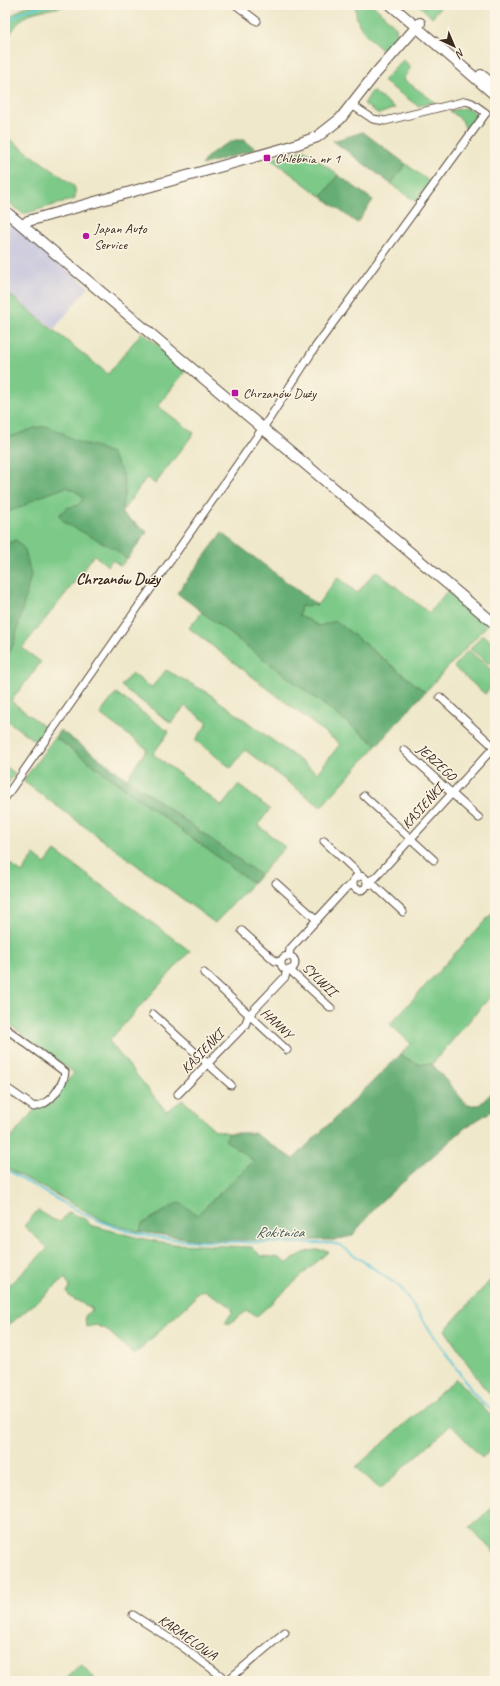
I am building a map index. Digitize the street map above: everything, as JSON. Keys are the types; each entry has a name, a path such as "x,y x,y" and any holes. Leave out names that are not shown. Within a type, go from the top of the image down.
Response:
{"street":[{"path":"236,5 258,21"},
{"path":"391,5 495,86"},
{"path":"401,5 418,26 495,96"},
{"path":"23,226 27,222 36,219 307,141 325,132 333,126 352,105 376,73 418,26"},
{"path":"5,798 262,428 314,349 486,113 472,103 466,101 385,121 368,116 352,105"},
{"path":"5,211 495,624"},
{"path":"440,697 495,746"},
{"name":"KASIEŃKI","path":"367,883 375,878 495,746"},
{"name":"JERZEGO","path":"404,750 479,818"},
{"path":"364,796 434,860"},
{"path":"324,841 357,872 358,877"},
{"path":"289,956 290,949 345,890 353,884 353,881 358,877 364,877 367,883 366,888 361,890 356,889 353,884"},
{"path":"276,883 317,920"},
{"path":"367,883 374,885 403,912"},
{"path":"242,932 275,961 281,962"},
{"path":"281,962 283,958 289,956"},
{"path":"281,962 282,967 289,970 293,967 295,961 289,956"},
{"name":"KASIEŃKI","path":"178,1094 245,1025 249,1014 285,977 289,970"},
{"name":"SYLWII","path":"289,970 331,1008"},
{"name":"HANNY","path":"204,973 287,1050"},
{"path":"153,1014 231,1085"},
{"path":"5,1028 65,1072 64,1080 55,1093 44,1104 34,1107 5,1087"},
{"name":"KARMELOWA","path":"133,1615 180,1645 227,1681"},
{"path":"227,1681 285,1632"}],"shaded area":[{"path":"5,216 89,287 54,329 5,291"}],"green space":[{"path":"28,5 68,5 35,12 25,17 16,25 5,46 5,30 10,17"},
{"path":"356,5 373,5 396,27 397,35 384,50 381,49 362,30 357,19"},
{"path":"419,5 442,5 432,18"},
{"path":"403,60 411,67 403,79 435,102 418,106 383,81"},
{"path":"372,91 395,108 379,114 364,104"},
{"path":"464,108 472,110 478,116 468,130 466,130 462,120 450,111"},
{"path":"363,132 406,164 391,184 333,141"},
{"path":"5,136 72,184 75,188 75,199 23,214 5,199"},
{"path":"235,140 244,140 256,149 202,165 207,157 212,153"},
{"path":"305,150 338,175 322,197 271,159"},
{"path":"406,164 430,182 416,202 391,184"},
{"path":"338,175 373,200 357,223 322,197"},
{"path":"5,291 108,374 142,332 187,369 158,406 194,433 155,484 147,477 121,513 147,532 121,566 112,560 108,566 94,555 67,592 22,648 41,662 11,701 46,728 36,742 5,719"},
{"path":"46,426 55,429 80,443 94,446 111,453 123,474 125,490 121,514 147,532 127,559 115,549 65,523 59,515 67,508 78,505 83,499 80,494 67,487 36,498 22,507 5,513 5,436 8,437"},
{"path":"222,533 317,605 301,606 299,615 319,626 336,621 425,692 377,745 177,593"},
{"path":"16,540 25,550 31,575 14,643 5,662 5,544"},
{"path":"376,571 429,613 448,590 491,621 425,692 336,621 319,626 299,615 301,606 317,605 338,577 357,593"},
{"path":"202,612 377,745 321,807 245,750 231,768 195,740 208,723 185,706 171,723 121,686 132,673 151,688 166,670 208,693 317,773 340,744 189,628"},
{"path":"483,634 495,645 495,657 489,664 470,649"},
{"path":"468,650 495,673 495,683 485,694 454,667"},
{"path":"116,693 169,732 153,754 222,806 238,785 270,809 258,825 285,847 260,875 127,778 147,749 100,714"},
{"path":"60,730 260,875 253,883 55,737"},
{"path":"55,737 253,883 215,923 23,781"},
{"path":"5,766 15,773 5,787"},
{"path":"55,851 190,951 109,1041 166,1111 183,1100 215,1130 229,1133 226,1140 254,1161 197,1215 142,1224 140,1232 108,1223 5,1167 5,1140 8,1142 34,1110 60,1090 74,1073 5,1021 5,860 22,873 34,855 45,864"},
{"path":"495,910 495,954 491,959 495,963 495,991 432,1064 418,1064 400,1055 411,1044 390,1024"},
{"path":"400,1055 418,1064 432,1064 467,1105 479,1105 495,1090 495,1109 466,1127 378,1204 352,1236 335,1240 200,1240 140,1232 142,1224 179,1202 197,1215 254,1161 225,1140 229,1133 254,1133 293,1159"},
{"path":"38,1210 51,1219 60,1222 69,1212 87,1220 90,1225 139,1238 173,1244 252,1247 261,1256 277,1257 287,1263 307,1252 316,1250 329,1251 257,1316 247,1311 228,1324 225,1322 232,1313 232,1307 204,1290 196,1294 192,1301 134,1355 106,1329 96,1325 86,1327 85,1316 93,1309 70,1297 67,1292 70,1287 65,1278 9,1325 5,1307 5,1289 48,1248 24,1226"},
{"path":"495,1275 495,1399 482,1385 445,1330"},
{"path":"456,1379 495,1420 495,1446 482,1458 451,1425 380,1489 356,1467"},
{"path":"495,1505 495,1554 470,1527"},
{"path":"81,1664 94,1678 91,1681 63,1681"}],"waterway":[{"path":"5,28 9,22 24,11 50,5"},
{"name":"Rokitnica","path":"5,1169 86,1215 130,1232 162,1238 210,1242 330,1243 340,1245 400,1287 472,1391 481,1401 495,1412"}],"place":[{"name":"Chlebnia nr 1","path":"267,158"},
{"name":"Japan Auto Service","path":"86,236"},
{"name":"Chrzanów Duży","path":"235,393"}],"district":[{"name":"Chrzanów Duży","path":"118,578"}]}
